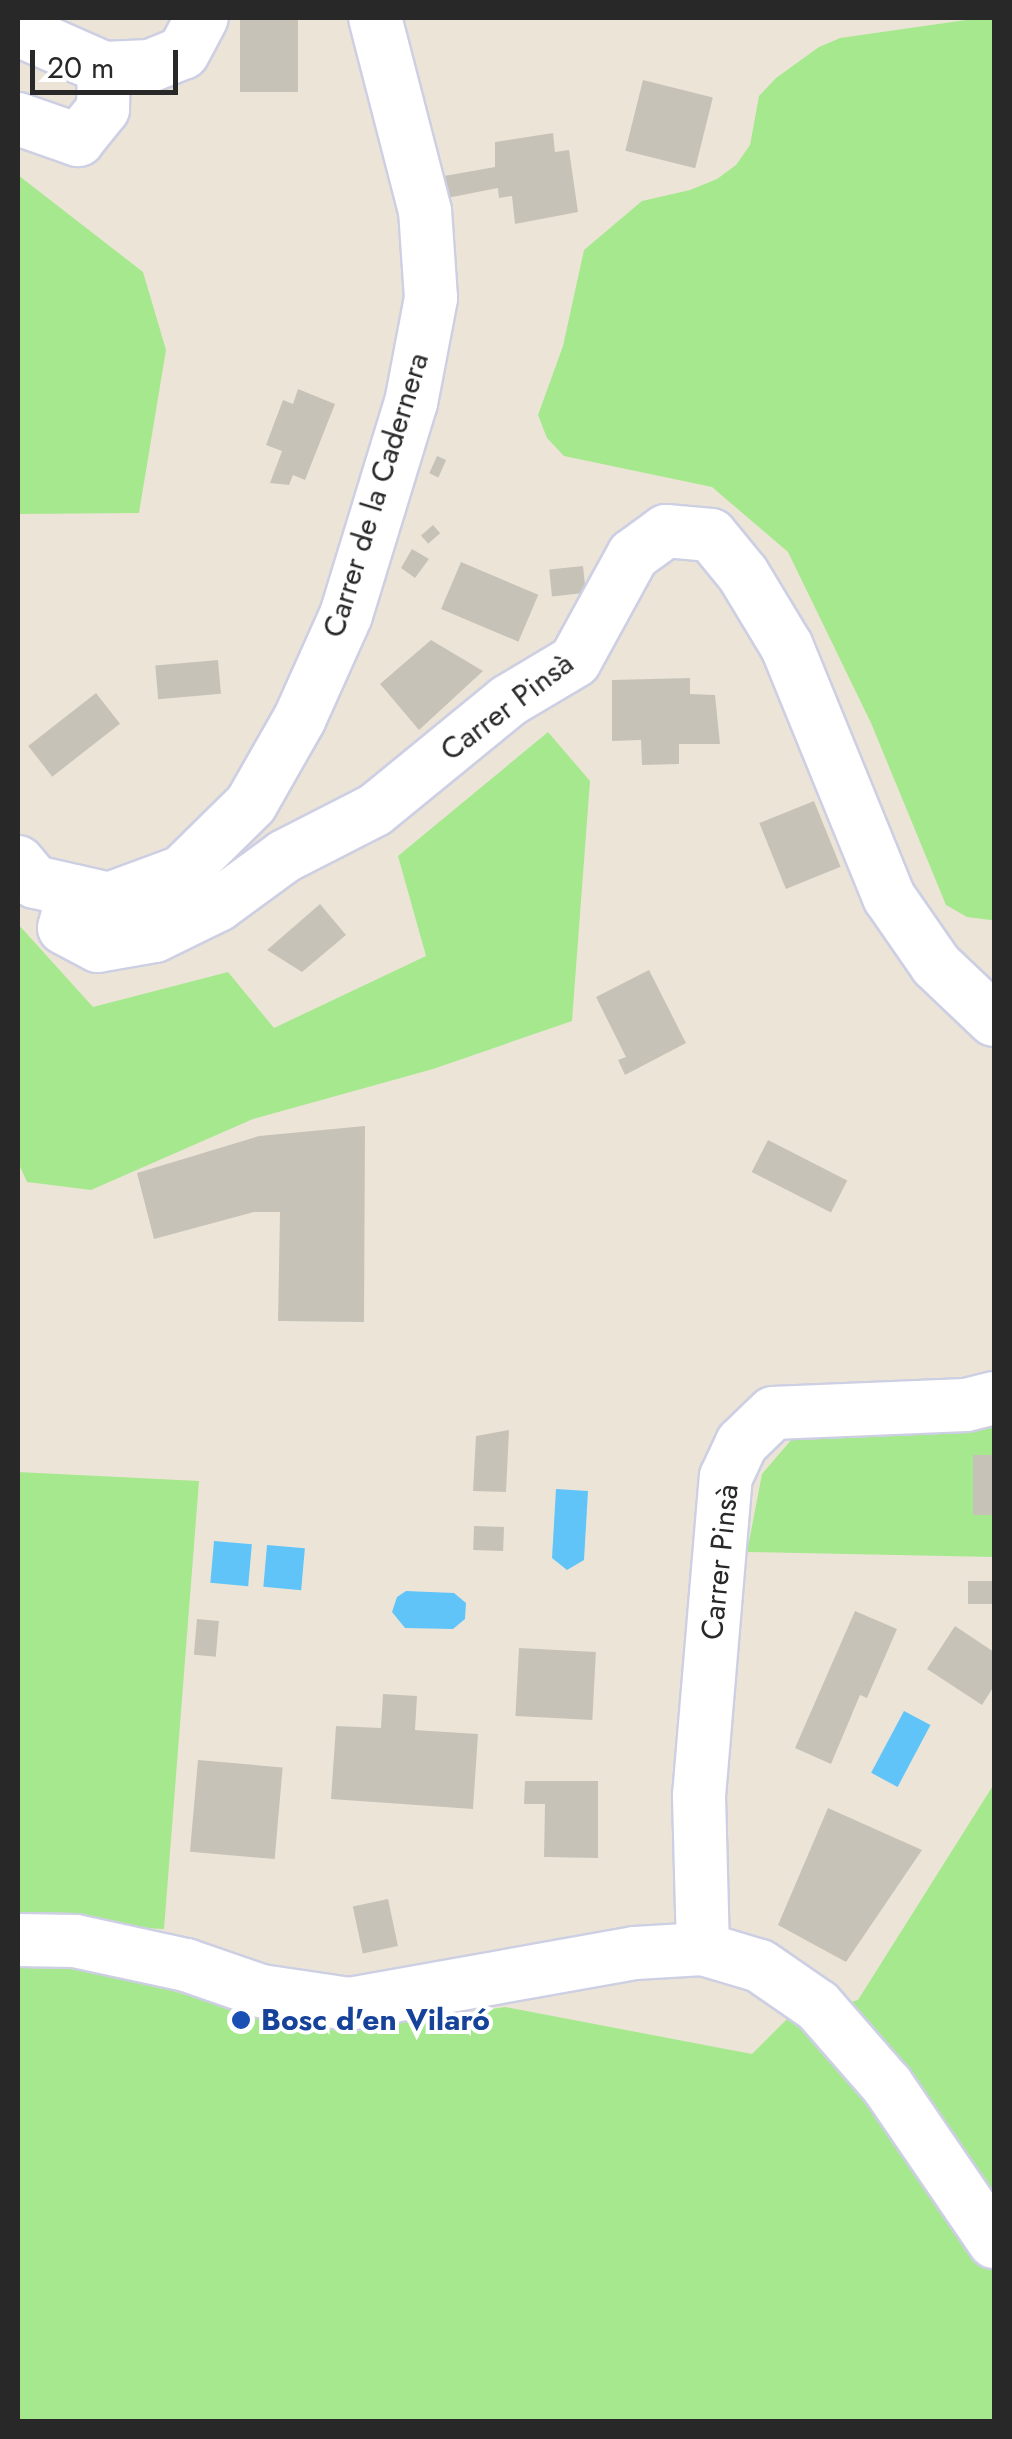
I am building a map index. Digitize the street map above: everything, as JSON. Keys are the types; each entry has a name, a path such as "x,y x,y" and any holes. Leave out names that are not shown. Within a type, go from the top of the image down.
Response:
{"street":[{"path":"18,30 104,68 150,66 183,54 202,18"},
{"name":"Carrer de la Cadernera","path":"18,862 36,882 110,899 182,872 251,804 299,720 346,614 411,402 431,298 425,210 376,18"},
{"path":"18,119 78,140 103,109 104,68"},
{"name":"Carrer Pinsà","path":"74,890 64,928 98,946 154,936 218,906 285,856 375,810 508,701 575,660 633,555 666,530 712,535 743,574 788,647 889,897 936,965 992,1011"},
{"name":"Carrer Pinsà","path":"703,1949 700,1796 704,1738 726,1477 742,1442 774,1413 966,1405 994,1398"},
{"path":"18,1940 75,1942 186,1966 261,1991 348,2004 635,1953 703,1949 760,1966 818,2006 887,2084 994,2242"}],"green space":[{"path":"994,18 994,920 967,917 946,905 871,723 788,552 712,487 564,456 547,438 538,415 563,346 584,250 642,201 690,190 717,179 736,165 750,145 759,96 776,78 819,47 840,38"},
{"path":"18,175 143,272 166,350 139,513 18,514"},
{"path":"548,732 590,781 572,1021 433,1069 253,1119 91,1190 27,1182 18,1162 18,924 93,1007 228,972 274,1028 426,956 398,856"},
{"path":"994,1417 994,1557 747,1552 762,1474 792,1439 942,1432"},
{"path":"18,1472 199,1481 164,1929 18,1922"},
{"path":"994,1784 994,2421 18,2422 18,1961 38,1959 144,1982 251,2015 360,2029 505,2007 752,2054 787,2019 858,2000"}],"water":[{"path":"556,1489 588,1491 584,1560 567,1570 552,1558"},
{"path":"214,1541 252,1544 248,1586 210,1583"},
{"path":"267,1545 305,1548 301,1590 263,1587"},
{"path":"406,1591 454,1593 466,1603 465,1619 453,1629 405,1628 392,1612 397,1597"},
{"path":"904,1711 930,1725 898,1787 871,1773"}],"building":[{"path":"240,18 298,18 298,92 240,92"},
{"path":"643,80 713,97 695,168 625,151"},
{"path":"553,133 555,152 569,150 578,212 515,224 512,196 499,198 498,188 447,198 444,176 495,167 495,142"},
{"path":"298,389 335,404 305,480 293,475 289,485 270,483 282,451 266,445 283,400 293,404"},
{"path":"437,456 446,460 438,477 429,473"},
{"path":"433,525 440,533 428,544 421,535"},
{"path":"412,549 429,559 415,578 401,568"},
{"path":"461,562 538,595 518,642 441,609"},
{"path":"583,566 586,593 552,596 549,570"},
{"path":"431,640 483,671 419,730 380,684"},
{"path":"218,660 221,694 158,699 155,665"},
{"path":"690,678 690,694 715,695 720,744 679,744 679,764 642,765 641,740 612,741 612,680"},
{"path":"96,693 120,724 52,777 28,746"},
{"path":"814,801 841,867 786,889 759,823"},
{"path":"320,904 346,935 302,972 267,950"},
{"path":"649,970 686,1043 625,1075 618,1060 626,1057 596,997"},
{"path":"365,1126 364,1322 278,1321 280,1212 254,1212 154,1239 137,1173 259,1136"},
{"path":"768,1140 847,1180 831,1212 752,1172"},
{"path":"509,1430 506,1492 473,1491 476,1436"},
{"path":"973,1455 994,1455 994,1515 973,1515"},
{"path":"474,1526 504,1527 503,1551 473,1550"},
{"path":"968,1581 994,1581 994,1604 968,1604"},
{"path":"855,1611 897,1629 867,1698 860,1695 831,1764 795,1748"},
{"path":"197,1619 219,1621 216,1657 194,1655"},
{"path":"955,1626 994,1652 994,1686 982,1705 927,1669"},
{"path":"519,1648 596,1652 592,1720 515,1716"},
{"path":"383,1694 417,1696 415,1730 478,1734 473,1809 331,1799 336,1726 381,1728"},
{"path":"198,1760 283,1767 275,1859 190,1852"},
{"path":"525,1781 598,1781 598,1858 544,1857 545,1804 524,1804"},
{"path":"828,1808 922,1850 846,1962 778,1925"},
{"path":"388,1899 398,1946 363,1953 353,1906"}],"place":[{"name":"Bosc d'en Vilaró","path":"241,2020"}]}
